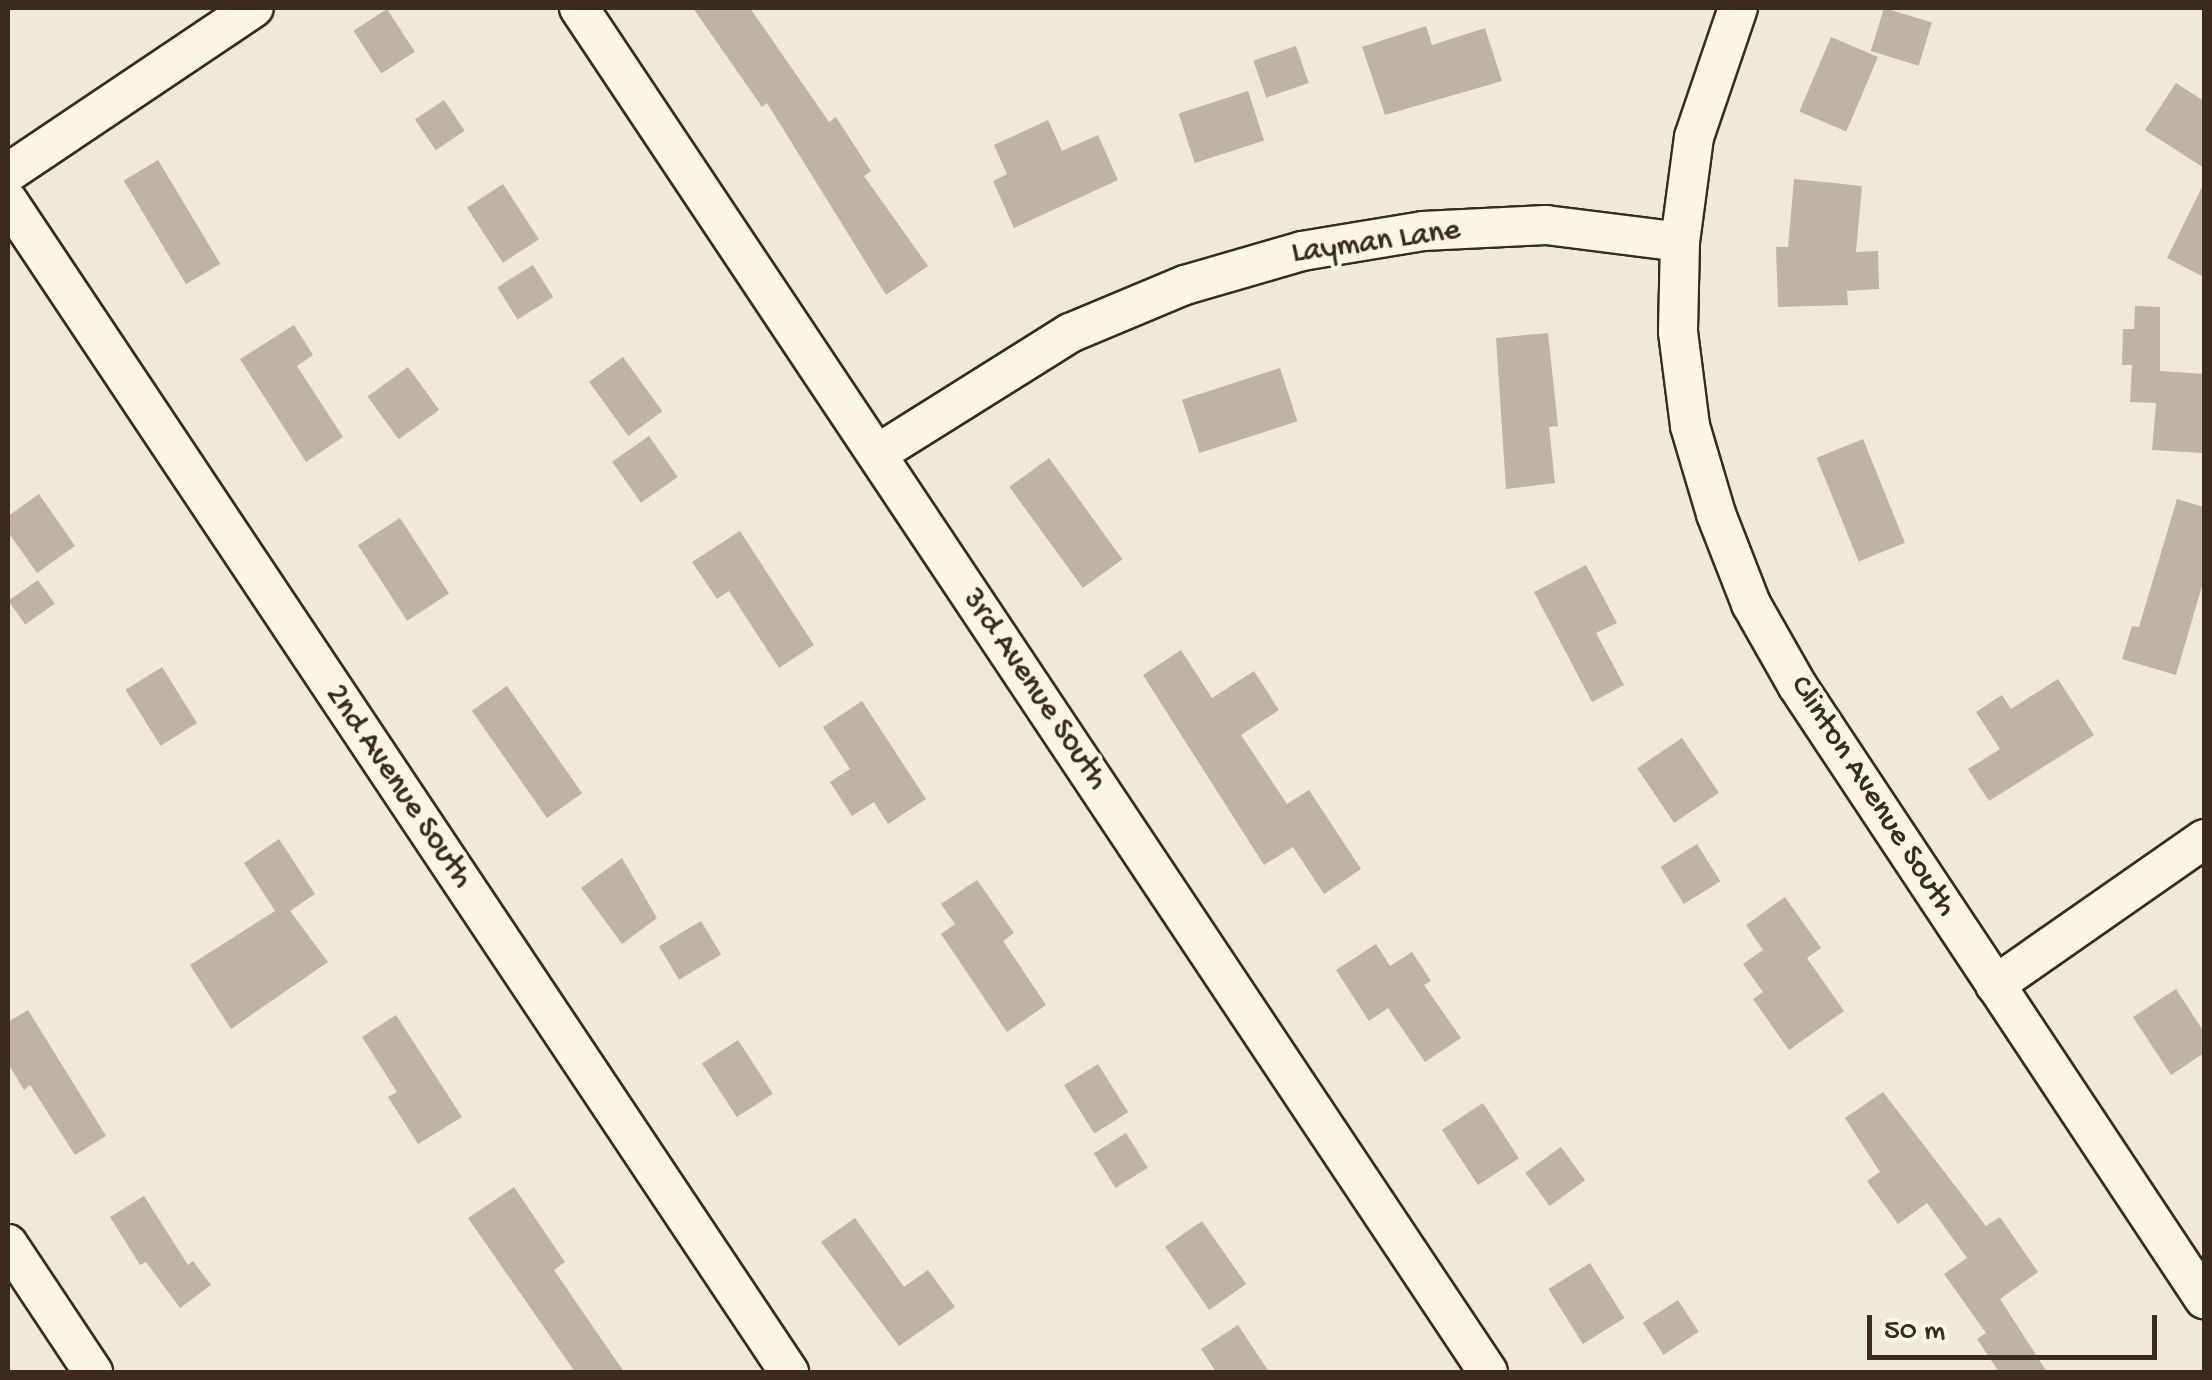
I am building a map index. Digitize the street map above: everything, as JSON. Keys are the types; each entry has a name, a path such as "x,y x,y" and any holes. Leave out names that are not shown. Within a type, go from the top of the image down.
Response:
{"street":[{"path":"8,173 254,8"},
{"name":"3rd Avenue South","path":"580,8 1488,1372"},
{"path":"1680,242 1694,137 1738,8"},
{"name":"2nd Avenue South","path":"8,200 789,1372"},
{"name":"Layman Lane","path":"877,454 1070,333 1185,285 1302,251 1423,231 1546,225 1680,242"},
{"name":"Clinton Avenue South","path":"1680,242 1678,332 1690,426 1751,604 1797,685 2204,1298"},
{"path":"1995,985 2204,839"},
{"path":"8,1244 93,1372"}],"building":[{"path":"693,8 750,8 829,122 836,117 871,171 864,176 928,266 886,295 767,103 762,107"},
{"path":"1884,8 1932,23 1919,66 1871,51"},
{"path":"387,9 415,52 381,74 353,31"},
{"path":"1426,26 1432,45 1485,28 1502,81 1385,115 1362,47"},
{"path":"1831,37 1878,57 1846,131 1799,112"},
{"path":"1296,46 1309,83 1266,98 1253,61"},
{"path":"2176,83 2204,101 2204,168 2145,130"},
{"path":"1248,91 1264,140 1195,163 1179,114"},
{"path":"444,100 465,131 436,150 415,120"},
{"path":"1048,120 1062,151 1098,135 1118,180 1014,228 993,181 1007,174 994,145"},
{"path":"158,160 220,264 186,284 124,181"},
{"path":"1794,179 1862,186 1856,252 1878,251 1879,289 1847,291 1848,305 1778,307 1776,247 1788,247"},
{"path":"2204,183 2204,277 2167,258"},
{"path":"503,184 539,239 503,263 467,207"},
{"path":"533,265 553,297 518,319 497,287"},
{"path":"2135,306 2160,307 2160,371 2204,374 2203,453 2152,450 2156,403 2130,402 2132,365 2122,365 2123,329 2134,329"},
{"path":"294,325 313,355 297,366 343,437 306,462 240,359"},
{"path":"1548,333 1558,426 1549,427 1555,483 1506,489 1496,338"},
{"path":"623,357 662,411 628,436 589,382"},
{"path":"408,367 439,410 399,439 368,396"},
{"path":"1280,368 1297,421 1199,453 1182,400"},
{"path":"649,436 678,477 641,503 612,462"},
{"path":"1863,439 1905,543 1859,562 1817,458"},
{"path":"1049,458 1122,559 1083,588 1009,487"},
{"path":"39,494 75,546 37,573 8,532 8,516"},
{"path":"2177,499 2204,507 2204,579 2176,675 2122,659 2132,626 2139,627"},
{"path":"400,518 449,593 407,621 358,545"},
{"path":"740,531 814,645 779,668 729,591 717,599 692,562"},
{"path":"1586,565 1617,623 1596,633 1624,685 1592,702 1534,592"},
{"path":"38,580 55,604 25,624 9,601"},
{"path":"1181,650 1212,698 1254,671 1279,710 1241,735 1287,804 1309,790 1361,869 1324,894 1293,847 1264,865 1143,675"},
{"path":"162,667 197,723 161,746 126,690"},
{"path":"2058,679 2094,735 1989,801 1968,769 2000,749 1976,712 2002,695 2011,709"},
{"path":"507,686 582,793 547,818 472,711"},
{"path":"862,701 926,799 888,824 874,802 852,816 830,782 850,769 823,727"},
{"path":"1682,738 1719,793 1674,823 1637,768"},
{"path":"279,839 315,894 290,911 328,962 231,1029 190,965 275,911 244,863"},
{"path":"1697,844 1720,881 1684,904 1661,867"},
{"path":"622,858 657,918 622,944 581,888"},
{"path":"977,880 1014,933 1003,941 1046,1005 1007,1032 941,934 955,924 941,904"},
{"path":"1785,897 1821,948 1807,958 1844,1011 1789,1050 1753,999 1763,992 1743,964 1763,950 1746,925"},
{"path":"701,921 721,954 679,980 659,946"},
{"path":"1376,944 1390,966 1412,952 1431,981 1424,985 1461,1038 1425,1062 1388,1008 1369,1021 1336,970"},
{"path":"2176,989 2204,1032 2204,1053 2171,1075 2133,1017"},
{"path":"28,1010 106,1136 75,1155 30,1085 24,1090 8,1063 8,1022"},
{"path":"396,1015 462,1117 418,1144 388,1097 397,1092 362,1037"},
{"path":"738,1040 773,1094 737,1117 702,1063"},
{"path":"1098,1064 1128,1112 1094,1134 1064,1085"},
{"path":"1883,1092 1986,1226 2000,1217 2038,1272 2000,1299 2047,1372 1999,1372 1977,1339 1986,1333 1944,1274 1967,1258 1927,1203 1898,1224 1867,1181 1880,1172 1845,1118"},
{"path":"1483,1103 1519,1158 1478,1185 1442,1130"},
{"path":"1126,1133 1148,1168 1116,1188 1094,1153"},
{"path":"1561,1147 1585,1180 1550,1206 1525,1173"},
{"path":"514,1187 565,1262 554,1270 624,1372 575,1372 468,1218"},
{"path":"144,1196 188,1265 193,1261 211,1285 180,1308 146,1262 140,1265 110,1217"},
{"path":"855,1218 904,1287 928,1270 955,1307 899,1346 821,1242"},
{"path":"1202,1221 1246,1284 1209,1310 1165,1247"},
{"path":"1590,1263 1624,1318 1583,1344 1548,1289"},
{"path":"1678,1300 1699,1332 1663,1355 1643,1323"},
{"path":"1238,1325 1269,1372 1216,1372 1201,1349"}]}
